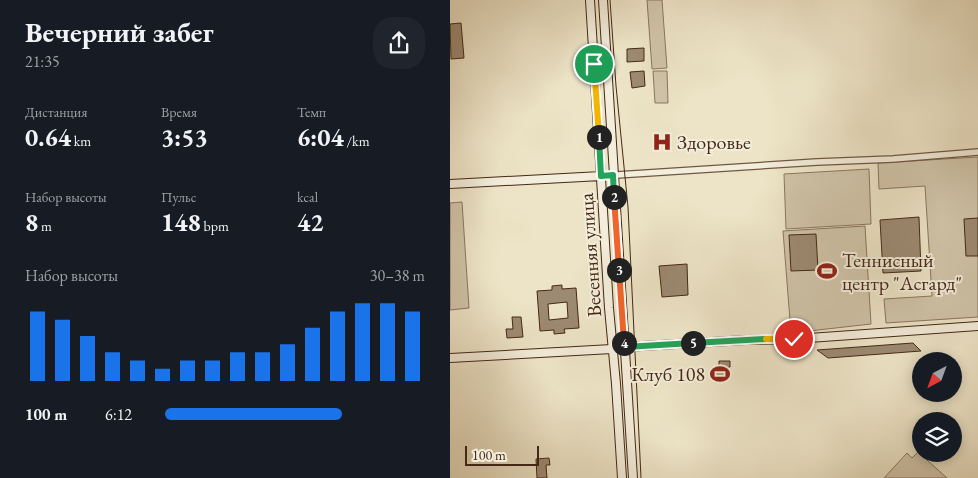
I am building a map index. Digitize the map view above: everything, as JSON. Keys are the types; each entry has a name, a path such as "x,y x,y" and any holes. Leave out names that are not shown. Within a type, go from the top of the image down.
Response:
{"street":[{"name":"Весенняя улица","path":"590,0 622,478"},
{"name":"Весенняя улица","path":"603,0 633,478"},
{"path":"450,184 817,162 885,160 978,152"},
{"path":"450,358 746,340 794,339 978,326"}],"shaded area":[{"path":"647,0 662,0 667,68 652,69"},
{"path":"653,71 667,71 668,103 655,103"},
{"path":"978,157 978,317 886,323 884,299 932,296 925,186 879,189 878,163"},
{"path":"869,169 871,224 786,229 784,174"},
{"path":"462,202 469,308 450,310 450,203"},
{"name":"Теннисный центр \"Асгард\"","path":"865,226 871,324 791,333 783,231"},
{"path":"907,453 912,458 912,462 929,462 947,478 884,478"}],"building":[{"path":"461,23 464,58 451,59 450,24"},
{"path":"644,48 644,61 627,62 627,49"},
{"path":"644,71 645,86 632,88 630,72"},
{"path":"919,217 921,271 883,273 880,220"},
{"path":"978,218 978,256 966,256 964,219"},
{"path":"816,234 818,270 791,271 789,235"},
{"path":"687,264 688,295 662,297 659,266"},
{"path":"562,285 562,289 576,288 579,328 564,329 565,333 554,334 554,330 540,331 537,291 552,290 552,286","holes":["567,302 568,318 549,320 548,304"]},
{"path":"512,317 521,317 523,337 507,338 506,329 513,329"},
{"path":"913,343 921,351 828,358 817,350"},
{"name":"Клуб 108","path":"719,361 730,361 730,367 725,368 725,380 716,380 715,366 719,366"},
{"path":"549,458 550,465 546,465 547,478 537,478 536,459"}],"tram line":[{"path":"610,0 628,207 641,478"}],"place":[{"name":"Здоровье","path":"662,142"},
{"name":"Теннисный центр \"Асгард\"","path":"827,271"},
{"name":"Клуб 108","path":"720,374"}],"route":[{"path":"594,64 601,176 613,175 625,347 794,339"}]}
